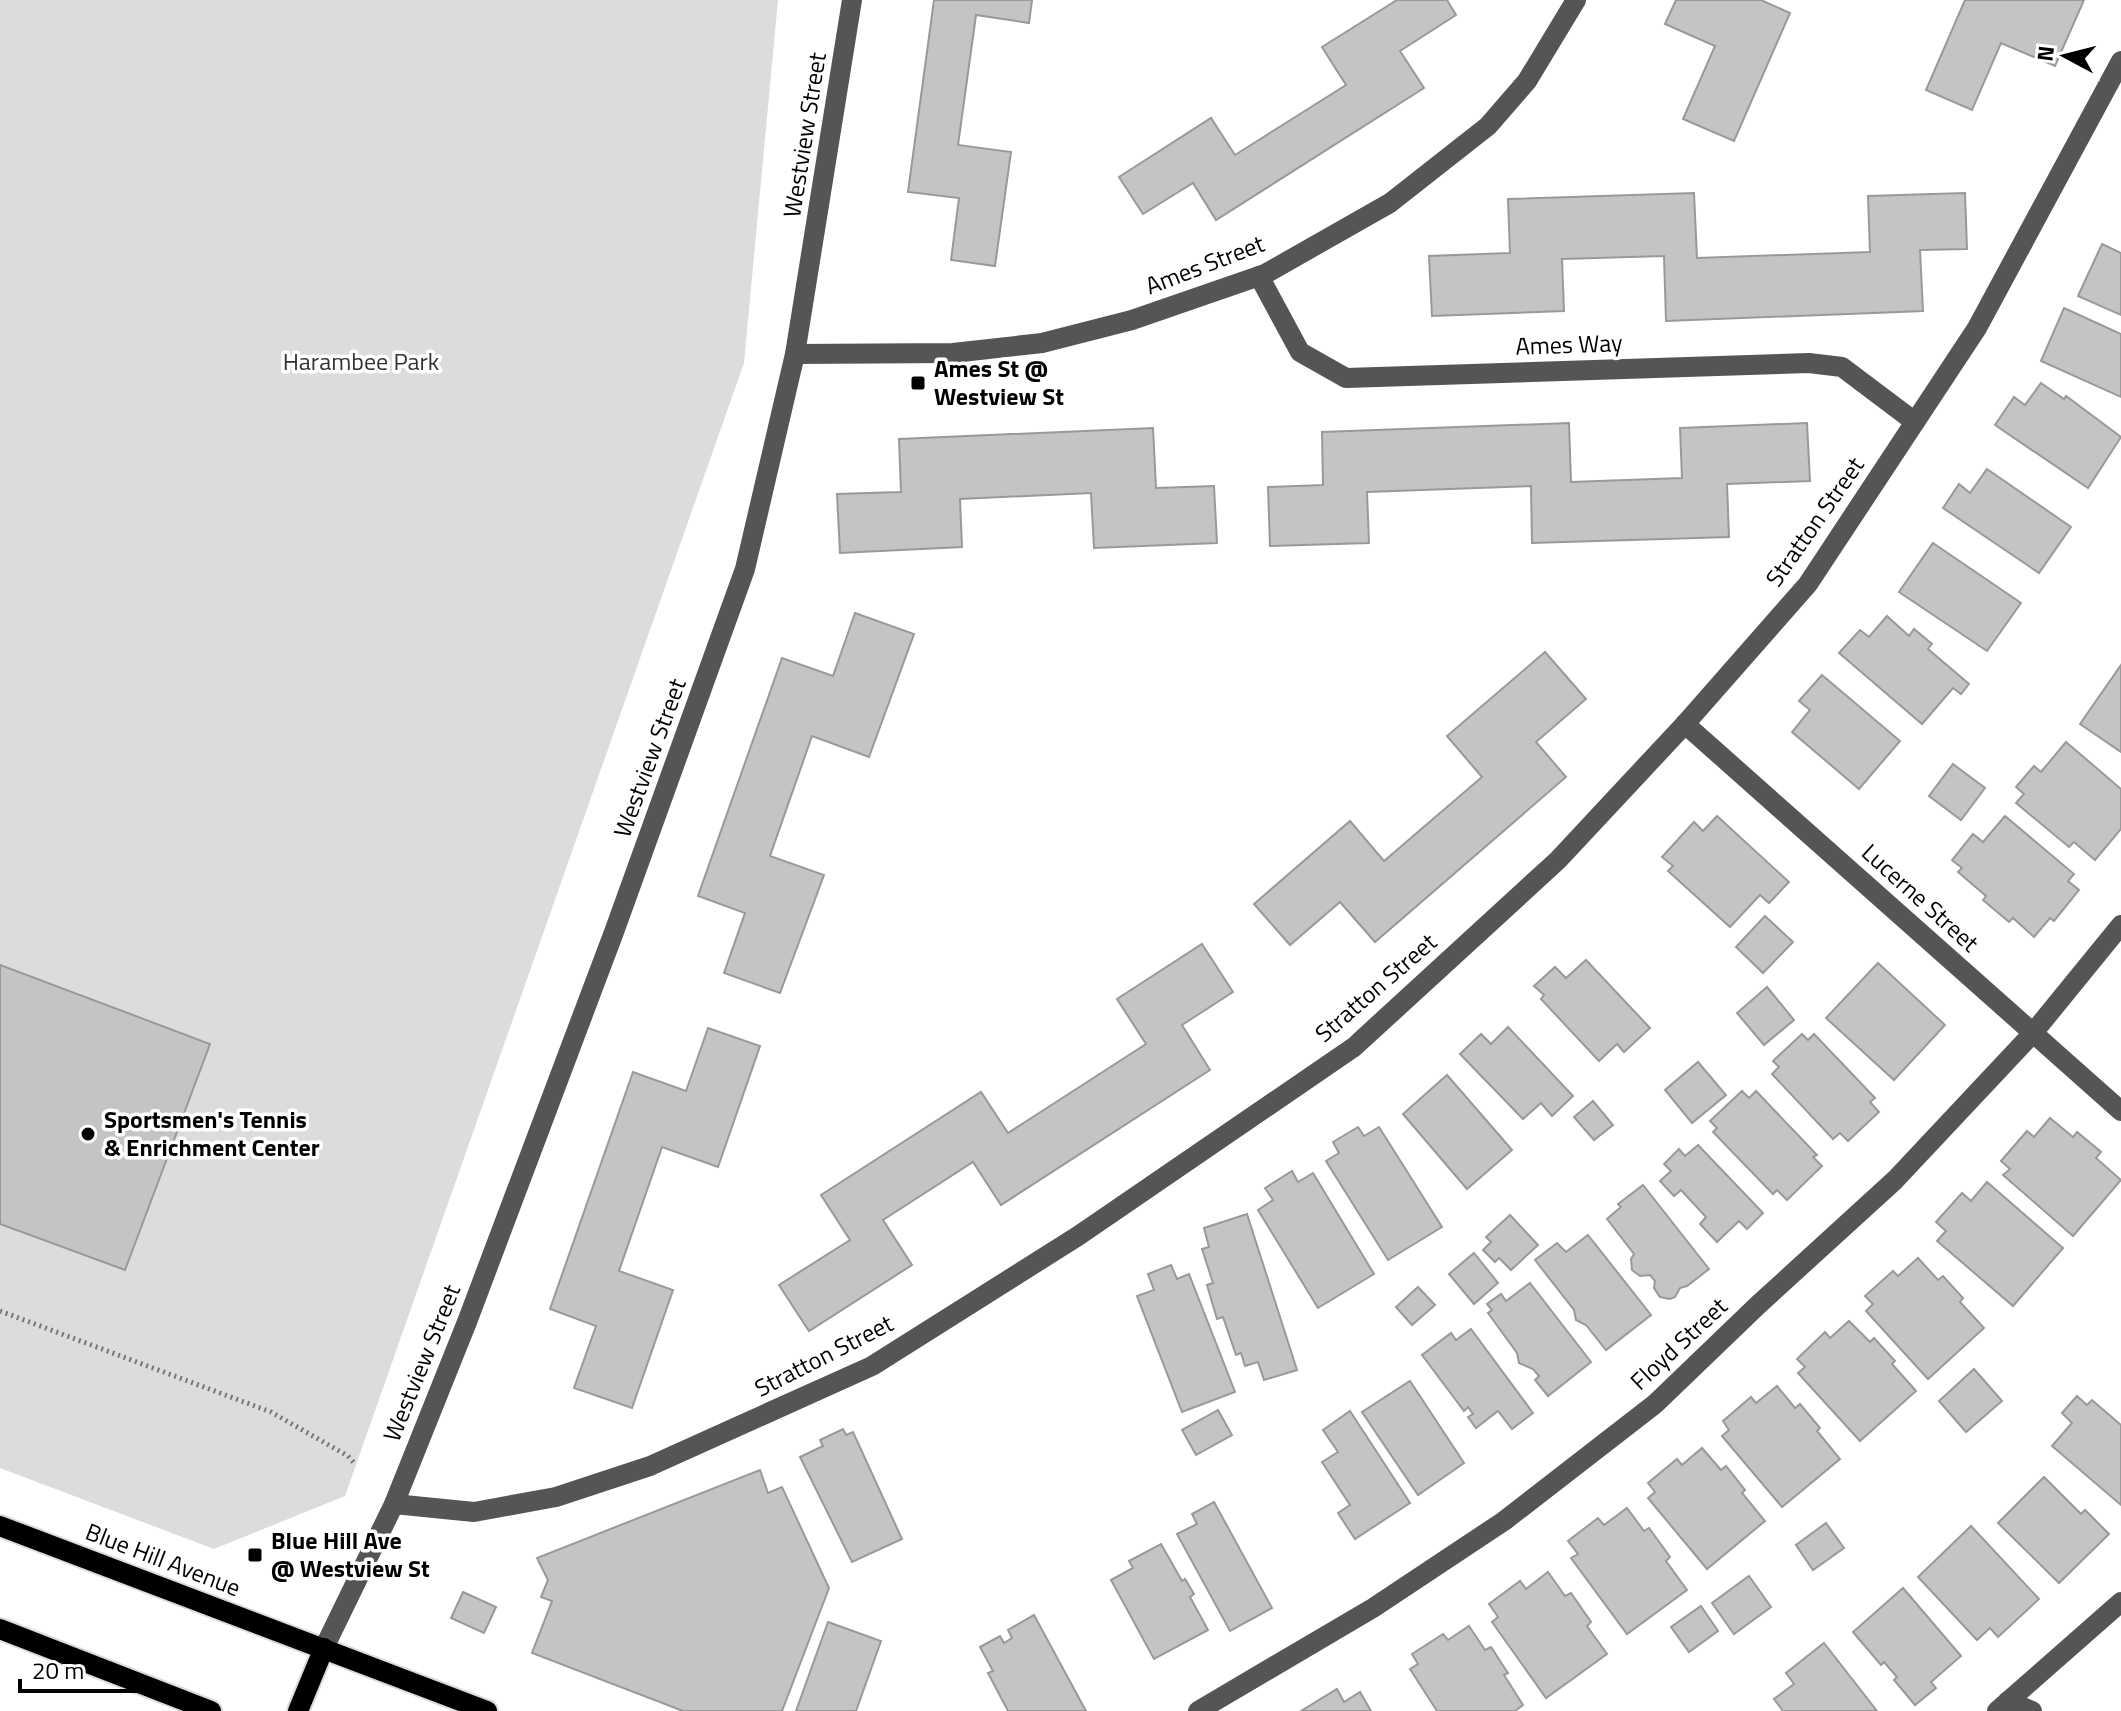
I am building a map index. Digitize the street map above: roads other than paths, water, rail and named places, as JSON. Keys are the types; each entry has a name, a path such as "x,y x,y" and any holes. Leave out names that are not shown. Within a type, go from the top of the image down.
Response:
{"main road":[{"name":"Blue Hill Avenue","path":"0,1526 487,1711"},
{"path":"0,1629 211,1711"},
{"path":"298,1711 324,1648"}],"street":[{"name":"Westview Street","path":"394,1504 467,1322 598,975 745,569 795,354 852,0"},
{"name":"Ames Street","path":"795,354 953,353 1042,343 1132,320 1259,276 1390,203 1488,126 1527,81 1576,0"},
{"name":"Stratton Street","path":"394,1504 474,1512 556,1497 650,1466 872,1366 1078,1236 1354,1047 1558,860 1685,724 1808,584 1977,328 2121,61"},
{"name":"Ames Way","path":"1259,276 1300,352 1346,378 1809,363 1842,367 1915,422"},
{"name":"Lucerne Street","path":"1685,724 2121,1111"},
{"name":"Floyd Street","path":"1198,1711 1373,1608 1504,1521 1655,1404 1895,1180 2033,1033 2121,925"},
{"path":"324,1648 394,1504"},
{"path":"2003,1706 2121,1602"},
{"path":"2003,1706 2032,1711"}],"place":[{"name":"Ames St @ Westview St","path":"918,383"},
{"name":"Sportsmen's Tennis & Enrichment Center","path":"88,1134"},
{"name":"Blue Hill Ave @ Westview St","path":"255,1555"}],"park label":[{"name":"Harambee Park","path":"361,362"}]}
